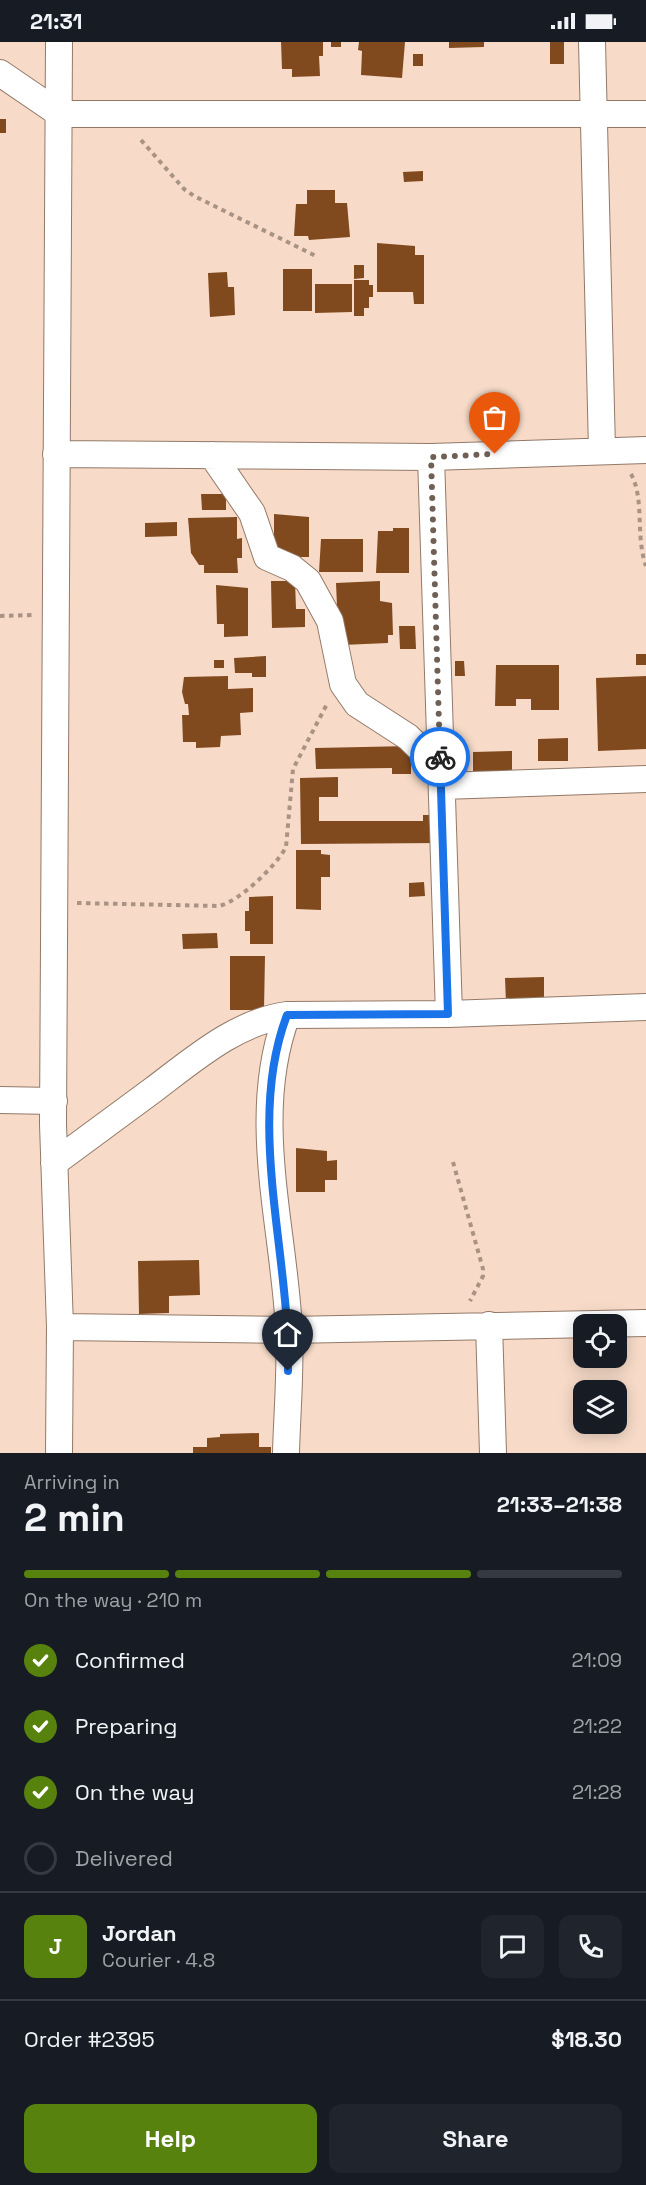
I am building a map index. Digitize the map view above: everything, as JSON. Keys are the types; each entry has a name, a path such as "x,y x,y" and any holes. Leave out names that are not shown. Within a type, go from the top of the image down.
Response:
{"street":[{"path":"59,42 54,1101 60,1327 59,1453"},
{"path":"592,42 593,115 608,450"},
{"path":"0,73 60,114 646,114"},
{"path":"56,454 431,457 646,450"},
{"path":"212,456 252,513 267,557 303,574 316,594 334,635 341,679 357,704 408,737 441,777 646,779"},
{"path":"431,457 448,1014"},
{"path":"54,1163 197,1057 252,1023 287,1015 448,1014 646,1007"},
{"path":"286,1453 289,1330 270,1164 272,1072 277,1041 287,1015"},
{"path":"0,1100 54,1101"},
{"path":"60,1327 289,1330 646,1323"},
{"path":"481,1325 493,1453"}],"path":[{"path":"119,114 184,189 318,257"},
{"path":"608,450 634,478 638,498 639,542 646,566"},
{"path":"0,616 56,614"},
{"path":"55,902 219,906 234,901 279,858 286,847 293,769 341,679"},
{"path":"453,1162 483,1269 483,1276 467,1307 481,1325"}],"building":[{"path":"281,42 323,42 323,56 319,56 320,76 292,77 292,69 282,69"},
{"path":"331,42 341,42 341,47 331,47"},
{"path":"359,42 405,42 402,78 361,75 362,51 358,50"},
{"path":"449,42 484,42 484,47 449,48"},
{"path":"550,42 564,42 564,64 550,64"},
{"path":"413,54 423,54 423,66 413,66"},
{"path":"0,119 6,119 6,133 0,133"},
{"path":"423,171 423,181 404,182 403,172"},
{"path":"307,190 335,190 335,203 347,203 350,237 309,240 308,236 294,236 296,204 307,204"},
{"path":"377,243 415,246 415,255 424,255 424,304 414,304 413,292 377,292"},
{"path":"354,265 364,265 364,278 354,279"},
{"path":"283,269 312,269 312,311 283,311"},
{"path":"227,272 228,287 234,287 235,315 210,317 208,273"},
{"path":"354,280 369,280 369,285 373,285 373,297 369,297 369,308 364,308 364,316 354,316"},
{"path":"315,284 352,284 352,312 315,313"},
{"path":"201,494 226,494 226,510 202,510"},
{"path":"274,514 309,517 309,557 274,557"},
{"path":"237,517 237,539 242,538 242,558 237,558 238,573 204,573 204,565 199,565 191,553 188,518"},
{"path":"177,522 177,536 145,537 145,523"},
{"path":"393,528 409,528 409,573 376,573 378,531 393,531"},
{"path":"321,539 363,539 363,572 319,572"},
{"path":"271,581 295,581 296,609 305,609 305,627 272,628"},
{"path":"380,581 380,601 392,603 393,635 388,635 388,643 342,645 338,630 336,583"},
{"path":"216,585 248,588 248,636 224,637 224,624 217,624"},
{"path":"399,626 415,626 416,649 400,649"},
{"path":"636,654 646,654 646,665 636,665"},
{"path":"266,656 266,677 252,677 252,673 235,673 234,658"},
{"path":"214,660 224,660 224,668 214,668"},
{"path":"455,661 464,661 465,676 455,676"},
{"path":"496,665 559,665 559,710 531,710 531,699 516,699 516,706 495,706"},
{"path":"228,676 228,689 253,688 253,712 240,713 241,735 221,736 220,747 196,748 196,742 183,742 182,715 189,715 188,704 185,704 182,692 184,677"},
{"path":"646,676 646,749 598,751 596,678"},
{"path":"568,738 568,761 538,761 538,739"},
{"path":"411,746 411,774 392,774 392,768 316,769 315,748"},
{"path":"512,751 512,771 473,772 473,752"},
{"path":"338,777 338,797 319,797 319,821 423,821 423,815 439,815 440,843 301,844 300,778"},
{"path":"296,850 321,850 321,854 330,855 330,877 321,877 321,910 296,909"},
{"path":"424,882 425,896 409,897 409,883"},
{"path":"273,896 273,944 250,944 250,931 245,931 245,911 249,911 249,897"},
{"path":"217,933 218,948 183,949 182,934"},
{"path":"230,956 265,956 264,1010 230,1010"},
{"path":"544,977 544,1002 506,1003 505,978"},
{"path":"296,1148 327,1151 327,1161 337,1160 337,1180 325,1180 325,1192 296,1192"},
{"path":"199,1260 200,1295 169,1296 169,1313 139,1314 138,1261"},
{"path":"259,1433 259,1447 271,1447 271,1453 193,1453 193,1447 207,1447 207,1438 220,1437 220,1434"}],"way so far":[{"path":"440,757 431,457 495,454"}],"route":[{"path":"288,1371 289,1330 270,1164 272,1072 277,1041 287,1015 448,1014 440,757"}]}
